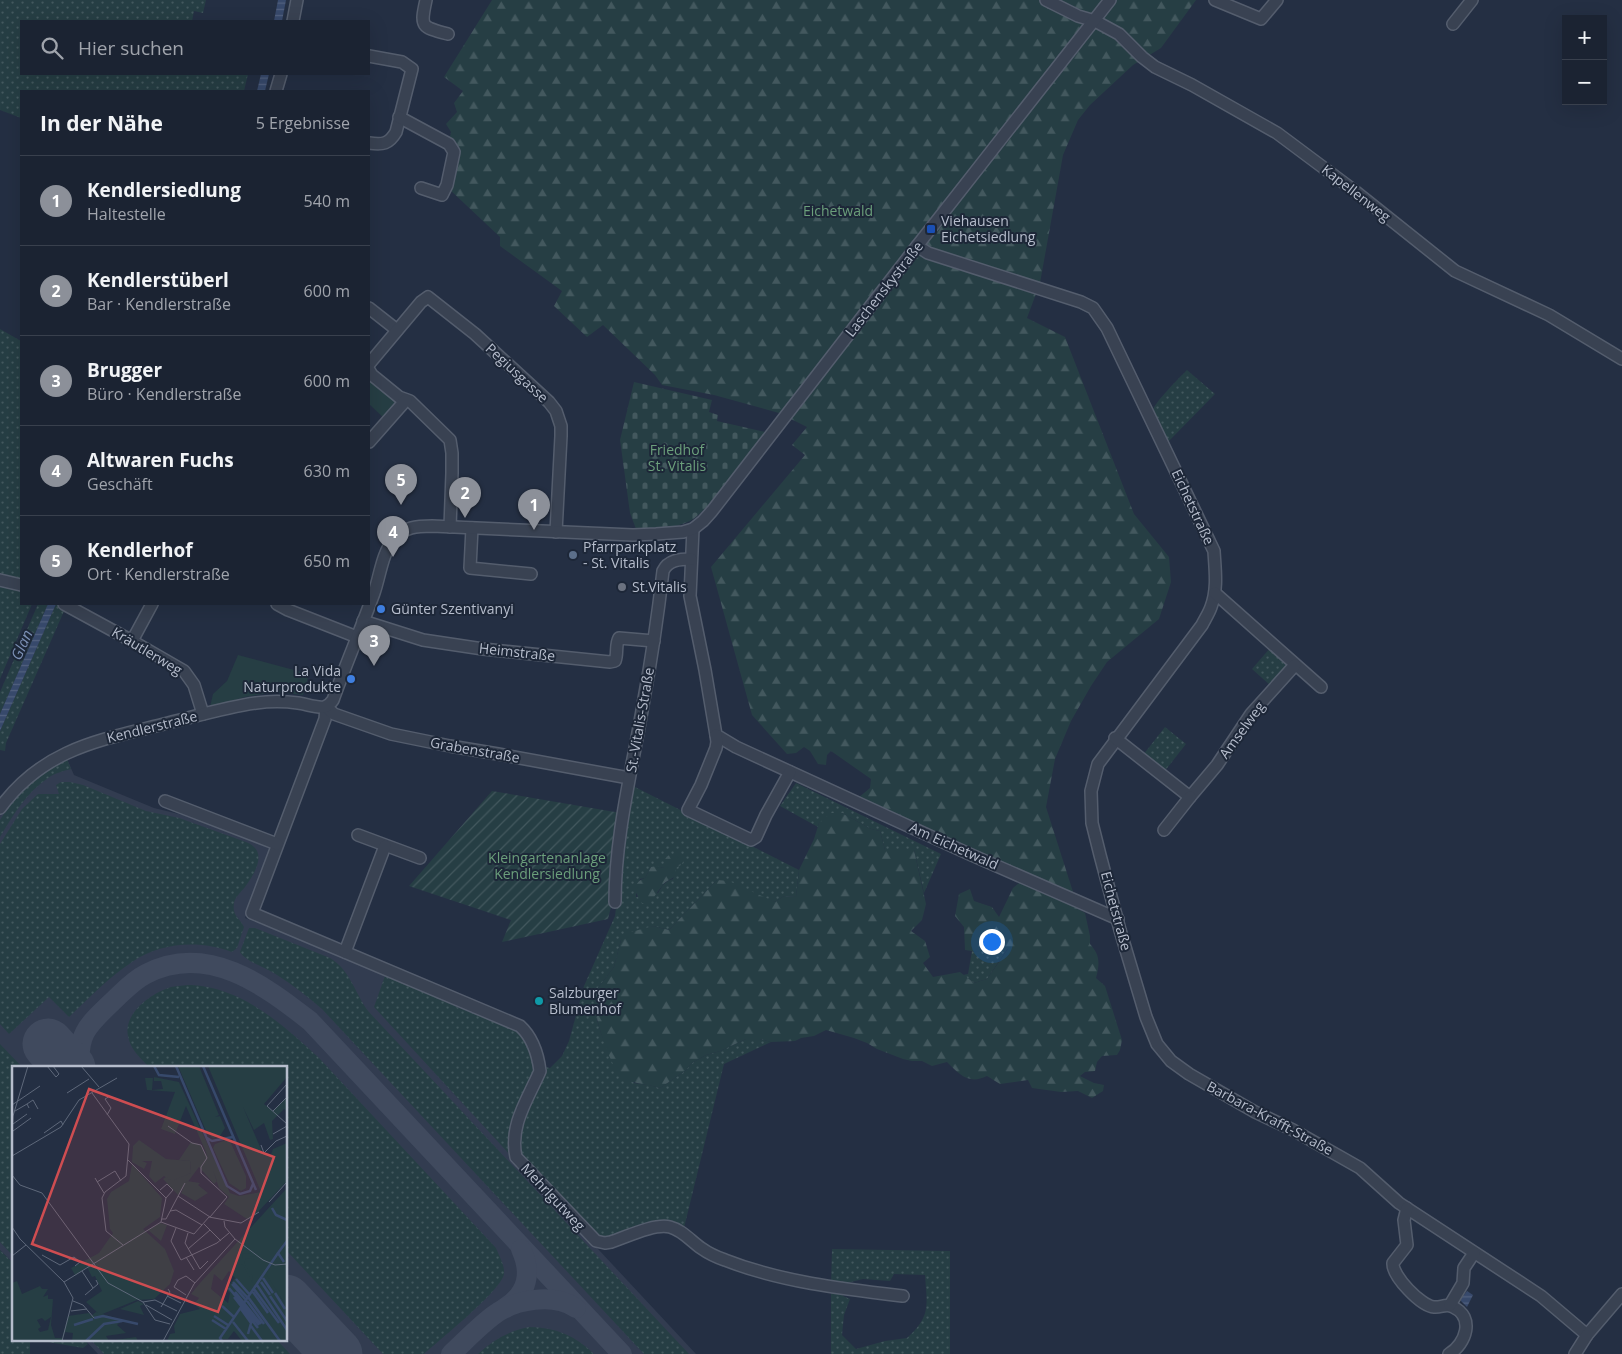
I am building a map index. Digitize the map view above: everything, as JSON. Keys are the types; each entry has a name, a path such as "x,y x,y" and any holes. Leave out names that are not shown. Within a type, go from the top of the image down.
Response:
{"street":[{"path":"293,20 298,0"},
{"path":"426,0 422,16 424,25 427,28 448,34"},
{"name":"Kapellenweg","path":"1046,0 1078,16 1095,21 1119,34 1155,67 1192,84 1277,133 1356,192 1455,271 1549,315 1622,359"},
{"name":"Laschenskystraße","path":"693,529 712,511 1110,0"},
{"path":"1215,0 1261,19 1277,0"},
{"path":"1453,24 1472,0"},
{"path":"370,56 402,62 412,69 396,132 392,140 386,143 370,143"},
{"path":"276,90 281,75"},
{"path":"399,117 449,144 454,152 442,195 421,188"},
{"name":"Eichetstraße","path":"917,246 928,253 1081,302 1093,308 1107,328 1214,551 1215,593 1211,607 1202,625 1098,764 1091,791 1092,823 1146,1017"},
{"name":"Pegiusgasse","path":"397,330 421,302 428,297 475,334 549,402 556,412 561,426 556,532"},
{"path":"370,309 397,330 370,363"},
{"path":"370,371 399,397 410,401 450,440 452,453 450,527"},
{"path":"370,441 406,400"},
{"path":"370,598 389,545 404,531 413,527 642,535 683,532 693,529 690,596 717,742 701,785 688,810 751,840 756,837 790,772"},
{"path":"472,528 469,565 472,570 531,574"},
{"name":"St.-Vitalis-Straße","path":"615,902 615,870 629,778 654,641 664,568 672,561 691,559"},
{"path":"0,580 20,585"},
{"path":"1215,593 1320,687"},
{"name":"Kräutlerweg","path":"67,605 184,671 194,685 203,714"},
{"path":"132,641 151,605"},
{"path":"165,801 277,844 325,719 326,706 333,700 368,605"},
{"path":"290,607 356,637"},
{"name":"Heimstraße","path":"362,621 423,640 483,649 610,662 616,659 619,638 654,641"},
{"name":"Amselweg","path":"1164,830 1217,765 1252,714 1295,664"},
{"name":"Kendlerstraße","path":"0,808 15,789 33,773 55,758 72,750 117,736 240,706 286,702 326,706"},
{"name":"Grabenstraße","path":"326,706 334,714 391,734 450,746 562,764 629,778"},
{"name":"Am Eichetwald","path":"716,735 736,747 790,772 967,853 1118,919"},
{"path":"1116,738 1190,797"},
{"path":"358,836 420,858"},
{"name":"Mehrlgutweg","path":"277,844 252,913 514,1023 525,1031 532,1045 540,1071 519,1116 514,1144 516,1157 596,1241 611,1242 656,1227 670,1227 681,1232 708,1252 724,1260 749,1268 780,1277 857,1291 903,1296"},
{"path":"345,952 385,846"},
{"name":"Barbara-Krafft-Straße","path":"1146,1017 1157,1044 1165,1055 1178,1067 1255,1112 1293,1130 1366,1172 1392,1197 1552,1304 1587,1335"},
{"path":"1407,1208 1404,1220 1407,1245 1393,1263 1394,1271 1413,1293 1429,1305 1434,1308 1450,1305 1459,1310 1463,1315 1467,1327 1466,1332 1461,1342 1449,1354"},
{"path":"1450,1305 1463,1283 1464,1268 1474,1253"},
{"path":"1575,1354 1587,1335 1622,1294"}],"shaded area":[{"path":"278,0 286,0 282,20 274,20"},
{"path":"261,75 269,75 265,90 257,90"},
{"path":"48,605 56,605 0,731 0,714"},
{"path":"67,759 74,775 154,808 260,838 271,849 245,918 386,973 515,1160 696,1354 98,1354 87,1342 288,1342 288,1066 12,1066 12,1262 0,1250 0,800 9,806 22,791"},
{"path":"1467,1291 1473,1295 1467,1307 1460,1300"}],"green space":[{"path":"0,0 206,0 203,13 194,11 192,20 20,20 20,75 248,75 244,90 20,90 20,118 0,110"},
{"name":"Eichetwald","path":"492,0 1196,0 1161,48 1133,65 1090,105 1078,120 1063,155 1040,283 1027,318 1065,337 1134,514 1169,557 1171,582 1159,619 1107,662 1071,721 1055,759 1046,807 1074,895 858,798 870,788 871,779 831,751 827,755 826,765 818,764 810,751 804,747 796,753 787,754 752,715 711,567 805,455 792,445 807,427 779,413 714,395 662,385 655,375 603,325 587,337 554,306 562,291 500,246 500,237 449,189 449,142 451,132 446,124 457,112 454,103 463,91 444,77"},
{"path":"0,329 20,340 20,605 32,605 0,679"},
{"path":"1187,370 1215,394 1166,444 1153,410"},
{"path":"370,381 398,403 386,420 370,405"},
{"name":"Friedhof St. Vitalis","path":"634,382 712,400 709,412 718,415 717,421 765,432 708,506 684,524 663,528 636,529 630,513 620,440"},
{"path":"38,605 48,605 0,714 0,692"},
{"path":"56,605 64,607 65,609 6,743 5,751 0,750 0,731"},
{"path":"1271,647 1287,663 1287,667 1271,686 1252,669"},
{"path":"238,655 309,674 303,695 275,692 245,697 210,707 213,694 227,681"},
{"path":"1165,727 1186,744 1164,772 1143,755"},
{"path":"67,759 71,769 51,776 33,790 15,812 0,837 0,820 9,806 22,791 49,769"},
{"path":"61,782 83,785 146,811 179,818 246,842 257,851 258,863 253,875 235,901 235,914 244,927 237,948 232,952 220,948 194,945 181,945 155,950 143,955 115,974 69,1017 49,997 9,1034 0,1024 0,844 22,809 38,794 59,794 56,785"},
{"path":"796,783 941,854 924,893 914,850 885,850 880,831 871,829 842,813 819,823 818,827 780,806"},
{"path":"631,785 799,870 796,897 784,896 775,902 717,880 669,930 653,926 621,940 614,967 595,992 597,1020 604,1041 634,1083 660,1088 685,1071 692,1063 706,1055 746,1039 760,1039 771,1042 724,1064 683,1232 676,1226 605,1241 513,1158 374,1007 386,973 449,1001 457,1007 483,1014 523,1034 536,1065 550,1068 562,1056 569,1041 584,986 615,916","holes":["665,863 678,866 676,867 673,879 664,884 658,893 636,897 640,879 645,878 651,867 664,867"]},
{"name":"Kleingartenanlage Kendlersiedlung","path":"492,791 621,813 613,899 608,919 502,942 511,920 409,886"},
{"path":"831,813 842,813 871,829 880,831 885,850 914,850 926,904 922,920 911,931 925,941 930,957 923,963 933,977 960,972 974,983 987,979 1008,949 982,945 978,952 965,950 964,927 955,916 959,894 970,889 974,901 992,907 999,917 1013,888 1019,883 1066,902 1085,913 1090,944 1096,952 1098,959 1096,978 1105,986 1122,1040 1117,1055 1102,1056 1097,1062 1095,1071 1085,1072 1080,1076 1094,1083 1104,1085 1103,1091 1092,1098 1078,1091 1061,1092 1032,1088 1028,1080 1000,1084 987,1076 981,1079 970,1079 961,1075 947,1062 932,1066 922,1061 903,1059 854,1038 826,1030 814,1036 795,1041 771,1042 760,1039 746,1039 706,1055 692,1063 685,1071 660,1088 632,1082 619,1074 611,1060 600,1032 595,992 614,967 621,940 631,932 653,926 669,930 717,880 729,881 775,902 784,896 796,897 799,870 814,839 819,823"},
{"path":"670,854 676,854 682,858 683,862 676,868 676,875 664,883 650,903 642,903 634,889 636,885 645,878 651,867 664,867 664,860"},
{"path":"249,928 255,928 330,958 337,963 347,975 368,1011 689,1354 644,1354 322,1009 273,972 243,956 240,952"},
{"path":"982,945 1008,948 987,979 974,983 963,975 968,974 972,951 978,952"},
{"path":"183,985 210,988 245,1000 291,1033 319,1058 496,1248 504,1271 500,1282 481,1303 424,1354 383,1354 288,1252 288,1066 148,1066 133,1049 129,1041 128,1028 134,1012 140,1005 163,990"},
{"path":"0,1044 21,1066 12,1066 12,1255 0,1242"},
{"path":"832,1249 950,1251 950,1354 831,1354","holes":["894,1274 925,1275 926,1310 920,1323 907,1338 885,1341 856,1349 842,1335 844,1315 850,1299 843,1296 843,1284 863,1279 890,1281"]},
{"path":"0,1250 12,1262 12,1342 30,1342 30,1354 0,1354"},
{"path":"529,1327 539,1327 564,1334 580,1342 594,1354 478,1354 489,1344 502,1337"},
{"path":"48,1342 86,1342 88,1344 83,1348"},
{"path":"93,1342 279,1342 290,1354 104,1354"}],"taxiway":[{"path":"80,1066 82,1038 90,1024 127,987 146,974 169,965 191,963 213,965 234,972 254,982 274,994 310,1021 622,1354"},
{"path":"505,1308 519,1296 526,1282 526,1266 521,1249"},
{"path":"451,1354 488,1319 513,1305 546,1299 567,1303 576,1308"}],"runway":[{"path":"48,1044 68,1066"},
{"path":"288,1302 337,1354"}],"place":[{"name":"Viehausen Eichetsiedlung","path":"931,229"},
{"name":"Kendlerhof","path":"401,505"},
{"name":"Kendlerstüberl","path":"465,518"},
{"name":"Kendlersiedlung","path":"534,530"},
{"name":"Pfarrparkplatz - St. Vitalis","path":"573,555"},
{"name":"Altwaren Fuchs","path":"393,557"},
{"name":"St.Vitalis","path":"622,587"},
{"name":"Günter Szentivanyi","path":"381,609"},
{"name":"Brugger","path":"374,666"},
{"name":"La Vida Naturprodukte","path":"351,679"},
{"name":"Salzburger Blumenhof","path":"539,1001"}],"water label":[{"name":"Glan","path":"22,645"}]}
